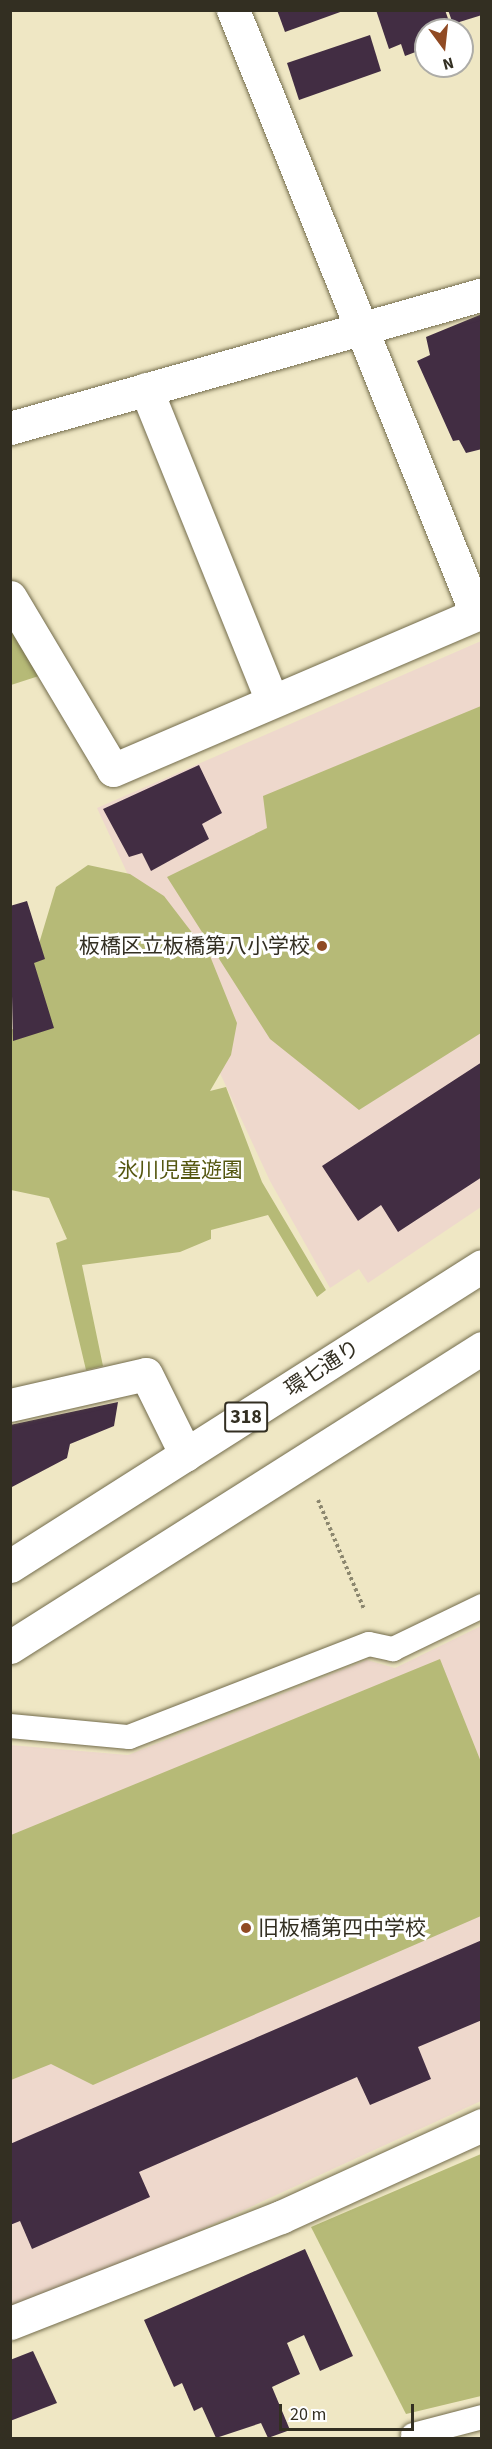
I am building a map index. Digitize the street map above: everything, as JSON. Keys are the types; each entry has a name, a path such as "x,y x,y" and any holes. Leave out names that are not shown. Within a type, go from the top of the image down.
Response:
{"street":[{"path":"10,597 113,770 479,613 359,328 233,10"},
{"path":"10,428 482,294"},
{"path":"146,389 272,701"},
{"name":"環七通り","path":"10,1566 482,1266"},
{"path":"10,1647 482,1348"},
{"path":"10,1405 146,1374 186,1455"},
{"path":"10,2323 281,2217 482,2125"}],"lane":[{"path":"10,1726 129,1737 369,1644 393,1649 482,1606"},
{"path":"413,2435 482,2417"}],"path":[{"path":"302,1462 380,1646"}],"shaded area":[{"name":"板橋区立板橋第八小学校","path":"481,641 481,1207 368,1283 359,1269 330,1288 270,1181 97,808"},
{"name":"旧板橋第四中学校","path":"481,1626 481,2101 83,2284 11,2307 10,1745 128,1755 367,1660 395,1668"}],"green space":[{"path":"10,609 45,674 11,685 10,685"},
{"path":"481,706 481,1033 359,1110 270,1039 167,877 267,828 263,796"},
{"name":"氷川児童遊園","path":"88,865 130,874 164,896 210,956 237,1023 231,1055 210,1091 226,1087 262,1182 326,1290 317,1297 268,1215 211,1230 211,1239 180,1252 82,1265 103,1366 86,1370 56,1243 67,1239 49,1198 11,1190 10,1030 40,1020 29,977 56,887"},
{"path":"440,1659 481,1762 481,1916 93,2085 51,2064 11,2080 11,1835"},
{"path":"481,2154 481,2396 406,2414 311,2227"}],"building":[{"path":"277,10 343,10 343,11 285,32"},
{"path":"376,10 445,10 448,18 414,18 414,53 405,56 401,44 389,49"},
{"path":"448,10 482,10 482,15 472,18 451,18"},
{"path":"370,35 381,71 299,100 287,63"},
{"path":"482,314 482,449 466,453 459,440 453,441 417,361 430,355 426,337"},
{"path":"199,765 222,813 202,824 209,839 151,871 142,853 129,857 103,809"},
{"path":"27,901 45,959 34,963 54,1028 13,1041 10,906"},
{"path":"482,1062 482,1177 398,1232 381,1205 358,1221 322,1166"},
{"path":"118,1402 114,1426 70,1444 67,1458 10,1488 10,1425"},
{"path":"482,1940 482,2020 418,2047 431,2079 370,2105 357,2077 139,2172 150,2197 32,2249 20,2221 10,2225 10,2144"},
{"path":"305,2249 353,2356 320,2371 304,2335 287,2343 300,2374 272,2387 290,2430 268,2438 261,2423 216,2438 202,2407 194,2411 182,2383 174,2387 144,2320"},
{"path":"33,2351 57,2403 10,2421 10,2360"}],"place":[{"name":"板橋区立板橋第八小学校","path":"322,946"},
{"name":"旧板橋第四中学校","path":"246,1928"}]}
